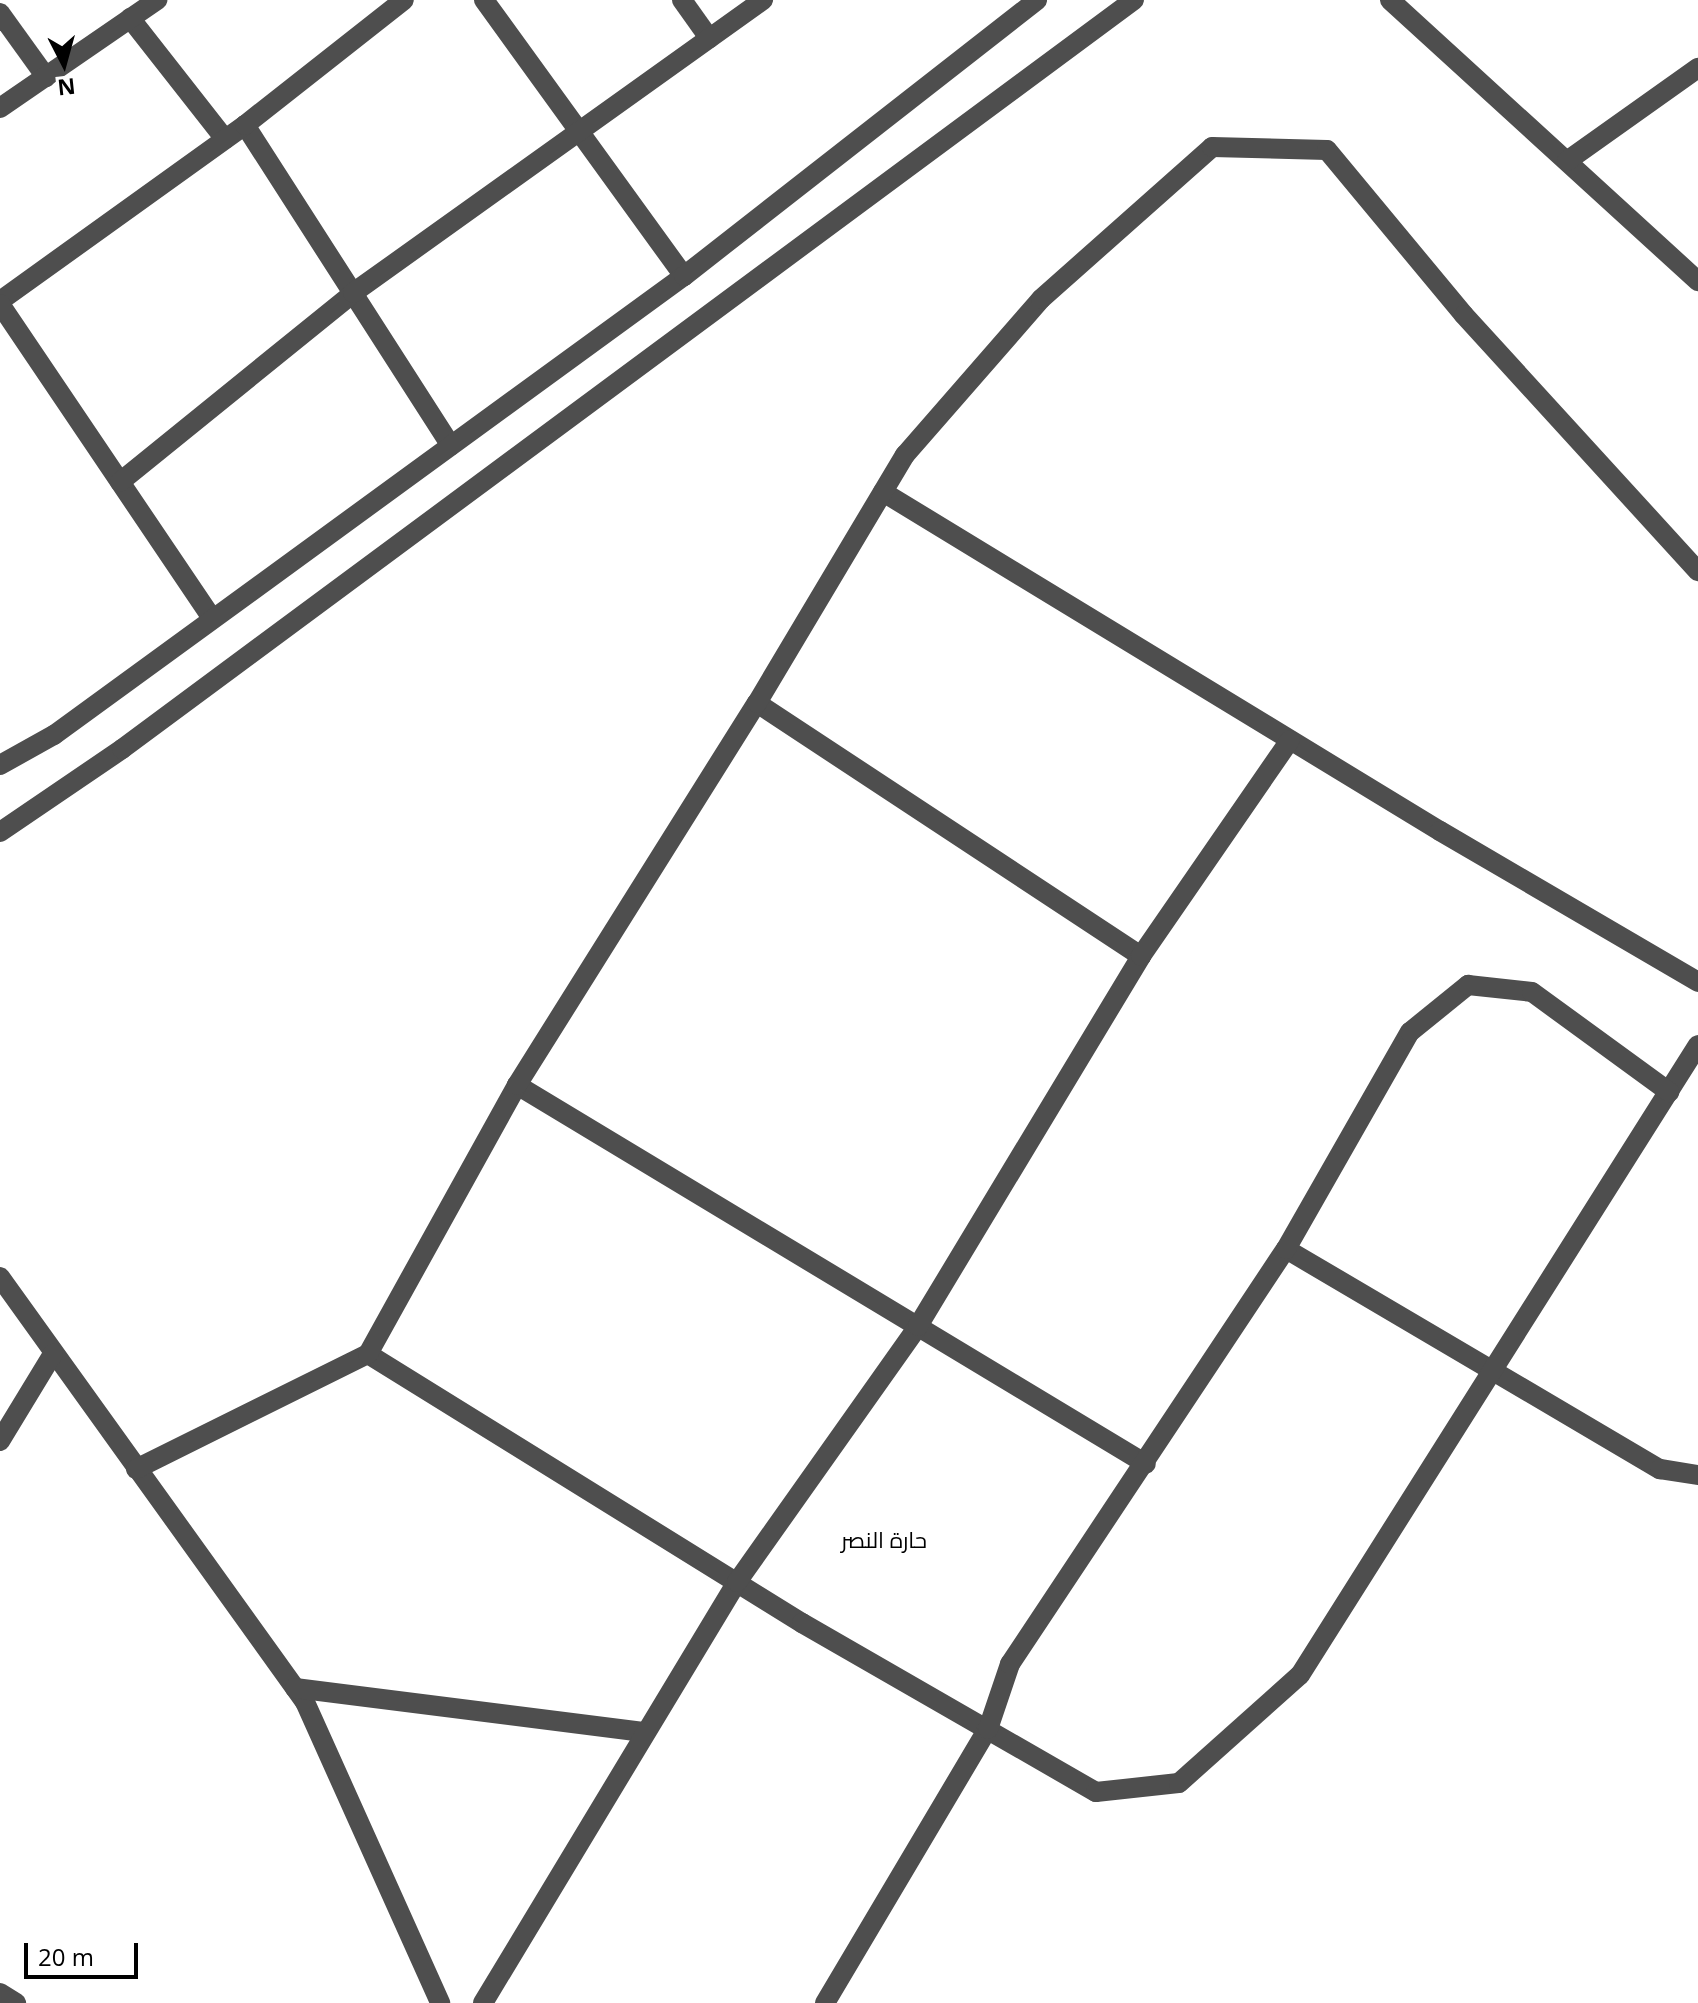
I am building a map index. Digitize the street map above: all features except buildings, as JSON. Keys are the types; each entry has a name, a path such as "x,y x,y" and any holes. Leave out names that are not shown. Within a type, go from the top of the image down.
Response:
{"street":[{"path":"0,108 157,0"},
{"path":"212,618 0,302 245,125 404,0"},
{"path":"484,0 582,128 684,276"},
{"path":"682,0 709,38"},
{"path":"120,482 353,293 763,0"},
{"path":"0,765 54,735 684,276 1037,0"},
{"path":"0,832 122,749 1134,0"},
{"path":"1390,0 1698,281"},
{"path":"0,13 46,77"},
{"path":"130,18 225,139"},
{"path":"1567,161 1698,68"},
{"path":"245,125 451,446"},
{"path":"136,1469 368,1354 517,1085 757,703 905,455 1041,299 1212,147 1327,150 1464,315 1698,571"},
{"path":"883,492 1290,740 1698,982"},
{"path":"757,703 1141,956"},
{"path":"483,2003 737,1582 918,1326 1141,956 1290,740"},
{"path":"825,2003 988,1729 1010,1664 1146,1464 1286,1249 1410,1032 1468,985 1532,992 1669,1092"},
{"path":"368,1354 737,1582 1096,1792 1179,1783 1300,1675 1698,1045"},
{"path":"517,1085 1146,1464"},
{"path":"1286,1249 1660,1469 1698,1475"},
{"path":"0,1277 295,1688 440,2003"},
{"path":"0,1441 53,1354"},
{"path":"295,1688 645,1732"},
{"path":"0,1993 16,2003"}],"district":[{"name":"حارة النصر","path":"884,1540"}]}
